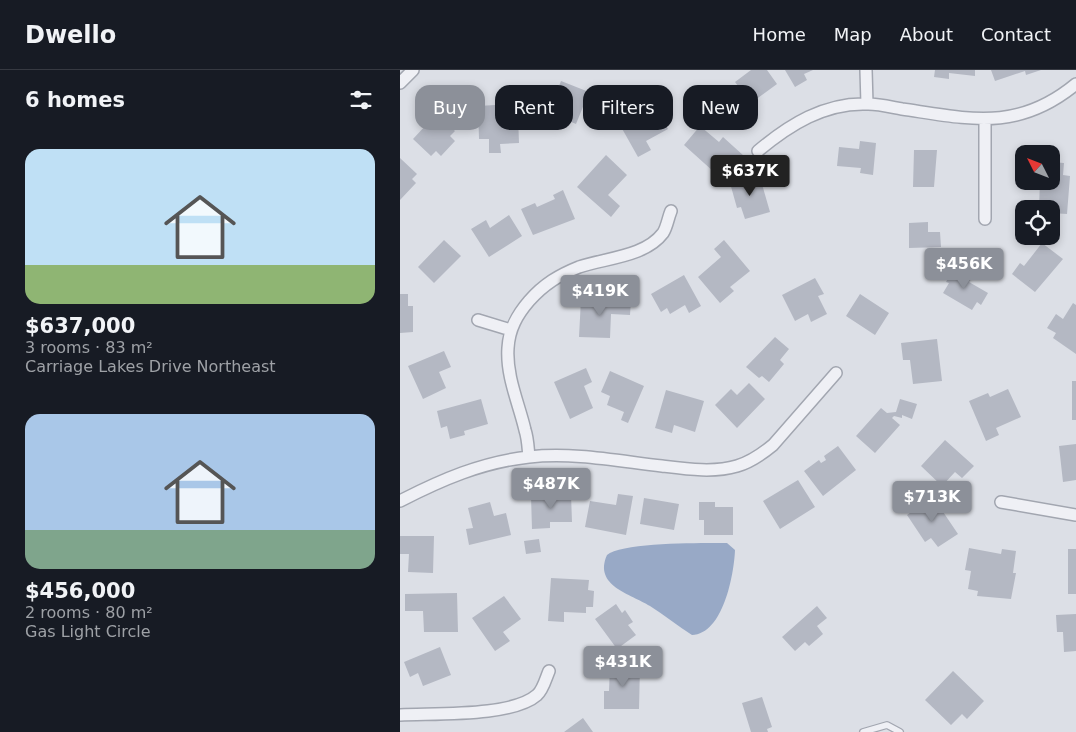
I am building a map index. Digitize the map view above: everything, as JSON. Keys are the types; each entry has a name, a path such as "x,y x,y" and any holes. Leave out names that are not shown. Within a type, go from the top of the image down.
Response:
{"street":[{"path":"400,84 412,70"},
{"path":"866,70 867,104"},
{"path":"758,151 780,132 807,117 832,109 867,104 985,120 1037,109 1064,94 1076,84"},
{"path":"985,120 985,219"},
{"path":"530,457 526,433 508,363 511,330 520,312 549,281 580,267 634,252 650,245 663,232 671,211"},
{"path":"478,320 511,330"},
{"path":"400,501 473,468 530,457 569,456 682,469 721,469 736,466 762,454 773,445 836,373"},
{"path":"1001,502 1076,515"},
{"path":"400,715 482,711 512,707 527,702 539,694 549,671"}],"lane":[{"path":"863,732 887,725 900,732"}],"water":[{"path":"727,543 735,550 732,574 725,602 712,625 703,632 692,635 650,606 616,588 609,582 605,574 604,566 607,555 615,551 645,545"}],"building":[{"path":"751,70 767,70 777,84 758,98 758,85 737,85 735,82"},
{"path":"785,70 813,70 804,74 807,80 795,87"},
{"path":"935,70 975,70 975,76 949,73 949,79 934,77"},
{"path":"991,70 1041,70 1026,75 1025,71 995,81"},
{"path":"561,81 571,85 559,85"},
{"path":"573,86 583,90 583,107 576,124 573,123"},
{"path":"495,105 495,130 519,130 519,143 500,144 501,153 489,153 489,139 479,139 479,130 485,130 485,106"},
{"path":"421,130 455,131 450,136 455,141 441,156 436,151 431,156 413,139"},
{"path":"623,130 666,130 646,141 651,150 638,157"},
{"path":"697,130 705,130 719,142 723,137 744,156 732,170 723,162 714,172 684,145"},
{"path":"860,141 876,143 873,175 860,173 861,168 837,166 839,147 859,149"},
{"path":"914,150 937,150 934,187 913,187"},
{"path":"606,155 627,175 608,195 620,206 611,217 577,187"},
{"path":"400,158 417,174 412,179 416,183 400,200"},
{"path":"1060,163 1064,163 1063,175 1070,176 1067,214 1060,214 1060,200 1039,200 1040,190 1060,190"},
{"path":"759,174 770,212 745,219 741,207 737,208 730,183"},
{"path":"563,190 575,219 533,235 521,209 535,203 537,207 555,199 553,195"},
{"path":"509,215 522,236 489,257 471,229 486,220 490,228"},
{"path":"928,222 928,232 940,232 941,247 909,248 909,223"},
{"path":"444,240 461,256 434,283 418,267"},
{"path":"724,240 750,271 730,287 734,291 720,303 698,277 721,257 714,249"},
{"path":"1040,245 1045,245 1063,259 1035,292 1012,274 1020,263 1024,266"},
{"path":"953,269 971,279 969,282 988,293 981,305 977,302 972,310 943,293 949,283 946,282"},
{"path":"684,275 701,306 689,313 685,305 670,314 667,308 661,312 651,294"},
{"path":"815,278 824,294 818,296 827,314 811,322 808,314 795,321 782,295"},
{"path":"400,294 408,294 408,306 413,306 413,332 400,333"},
{"path":"860,294 889,313 875,335 846,316"},
{"path":"581,299 631,301 630,315 611,314 610,338 579,337"},
{"path":"1073,303 1076,305 1076,354 1053,338 1056,333 1047,328 1056,314 1063,319"},
{"path":"775,337 789,349 780,360 784,364 769,382 762,376 759,378 746,367"},
{"path":"937,339 942,381 913,384 910,360 903,360 901,343"},
{"path":"444,351 451,367 439,372 446,388 423,399 408,366"},
{"path":"586,368 592,382 584,386 593,408 570,419 554,382"},
{"path":"610,371 644,386 628,423 621,420 624,412 607,405 610,396 601,392"},
{"path":"1072,381 1076,381 1076,420 1072,420"},
{"path":"749,383 765,399 737,428 715,405 731,389 737,395"},
{"path":"1008,389 1021,417 996,428 999,435 986,441 969,401 988,393 990,397"},
{"path":"666,390 704,401 695,432 674,425 672,433 655,428"},
{"path":"481,399 488,424 464,431 465,435 450,439 447,426 441,428 437,411"},
{"path":"900,399 917,404 912,419 902,415 902,418 894,416 892,418 900,425 875,453 856,436 881,408 887,413 896,412"},
{"path":"945,440 974,466 962,478 955,472 942,486 921,466"},
{"path":"1076,444 1076,480 1063,482 1059,446"},
{"path":"838,446 856,470 823,496 804,471 819,460 821,463 826,460 824,456"},
{"path":"798,480 815,507 780,529 763,501"},
{"path":"571,494 572,522 550,522 550,528 532,529 531,496"},
{"path":"618,494 633,496 626,535 585,527 590,501 616,505"},
{"path":"933,497 958,534 938,547 931,538 925,542 907,515"},
{"path":"644,498 679,504 674,530 640,524"},
{"path":"490,502 494,516 506,513 511,535 469,545 466,529 473,528 468,508"},
{"path":"699,502 715,502 715,507 733,507 733,535 704,535 704,520 699,520"},
{"path":"400,536 434,536 433,573 408,572 409,554 400,554"},
{"path":"539,539 541,552 526,554 524,541"},
{"path":"969,548 1001,554 1002,549 1016,551 1013,573 1016,573 1011,599 977,596 978,591 968,589 971,571 965,570"},
{"path":"1068,549 1076,549 1076,594 1068,594"},
{"path":"551,578 589,580 588,590 594,591 593,607 586,607 586,613 564,612 564,622 548,621"},
{"path":"457,593 458,632 424,632 423,611 405,611 405,594"},
{"path":"504,596 521,619 503,632 510,641 495,651 472,618"},
{"path":"616,604 622,613 625,610 633,622 628,625 636,635 617,649 595,619"},
{"path":"817,606 827,618 817,626 823,634 809,646 805,642 795,651 782,637"},
{"path":"1076,614 1076,651 1064,652 1063,632 1057,632 1056,615"},
{"path":"440,647 451,675 423,686 418,673 410,677 404,662"},
{"path":"610,665 640,666 639,709 604,709 604,691 609,691"},
{"path":"953,671 984,701 967,719 962,714 951,725 925,700"},
{"path":"762,697 772,727 767,729 768,732 751,732 742,703"},
{"path":"583,718 593,732 564,732"}]}
